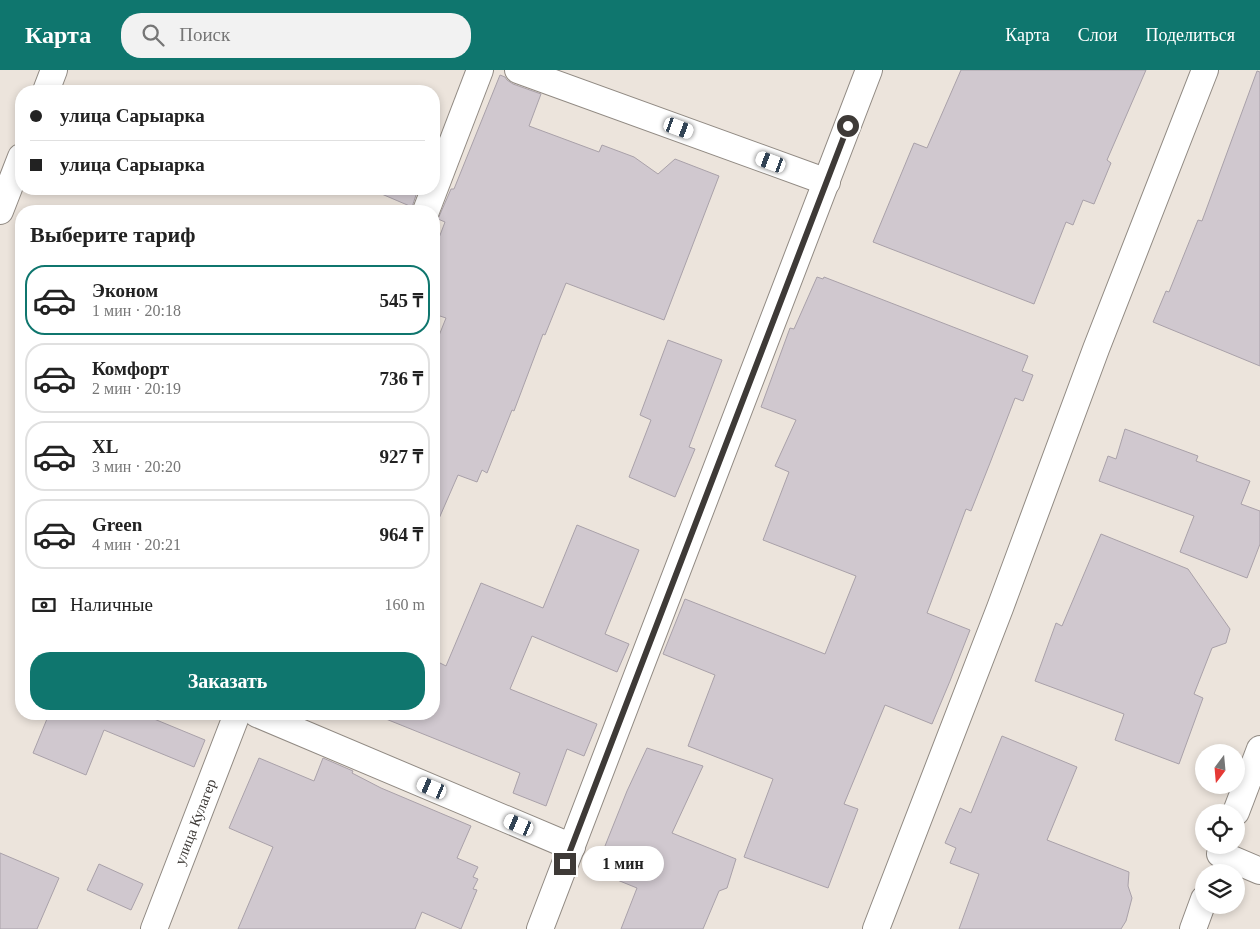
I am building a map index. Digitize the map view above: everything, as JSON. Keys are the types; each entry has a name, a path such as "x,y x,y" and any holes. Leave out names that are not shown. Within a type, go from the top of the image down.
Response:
{"street":[{"path":"48,85 54,70"},
{"path":"440,174 480,70"},
{"path":"518,70 827,182"},
{"path":"540,929 870,70"},
{"path":"876,929 1000,608 1096,349 1205,70"},
{"path":"0,211 15,172"},
{"name":"улица Кулагер","path":"154,929 235,720"},
{"path":"271,720 572,847"},
{"path":"1239,804 1260,749"},
{"path":"1219,857 1260,871"},
{"path":"1193,929 1198,914"}],"building":[{"path":"961,70 1146,70 1107,160 1111,163 1094,204 1083,200 1073,225 1066,222 1034,304 873,242 914,143 927,148"},
{"path":"1257,71 1260,72 1260,366 1153,322 1166,291 1169,292 1198,220 1202,221"},
{"path":"500,75 513,84 541,94 529,126 599,152 602,145 634,157 658,174 675,159 719,176 664,320 566,283 545,335 543,334 514,411 512,410 487,473 482,470 477,482 458,475 440,516 440,333 446,318 440,316 440,235 445,222 440,220 440,214 451,189 454,189"},
{"path":"384,195 416,195 413,205 407,205"},
{"path":"817,277 823,279 824,277 1028,356 1022,371 1033,375 1023,401 1015,398 971,511 966,509 927,613 970,630 950,681 932,724 885,705 844,804 858,809 828,888 744,857 773,779 688,746 715,675 663,654 685,599 825,654 856,576 763,540 789,472 775,466 796,420 761,407 790,328 794,329"},
{"path":"668,340 722,360 689,447 695,449 675,497 629,477 651,420 640,415"},
{"path":"1125,429 1198,456 1196,461 1250,481 1241,504 1260,511 1260,544 1247,578 1180,552 1194,516 1099,481 1108,456 1116,459"},
{"path":"577,525 639,550 605,634 629,644 617,672 532,636 510,689 597,724 584,756 567,749 546,806 513,793 520,773 388,720 440,720 440,663 446,666 481,583 543,608"},
{"path":"1101,534 1188,569 1230,629 1226,643 1212,648 1194,694 1203,698 1179,764 1115,740 1124,714 1035,681 1056,623 1062,626"},
{"path":"47,720 157,720 205,740 194,767 104,730 86,775 33,753"},
{"path":"1002,736 1077,767 1047,840 1129,872 1128,886 1132,898 1126,921 1121,929 959,929 979,874 950,863 956,848 945,843 960,808 971,813"},
{"path":"647,748 703,766 672,833 736,859 727,888 719,891 703,929 621,929 637,888 595,871 627,791"},
{"path":"259,758 314,781 323,758 353,771 352,773 381,788 471,826 457,858 478,867 473,877 478,879 473,889 477,890 461,929 422,912 415,929 238,929 273,847 229,828"},
{"path":"0,853 59,878 37,929 0,929"},
{"path":"99,864 143,884 131,910 87,890"}],"route":[{"path":"565,864 848,126"}]}
